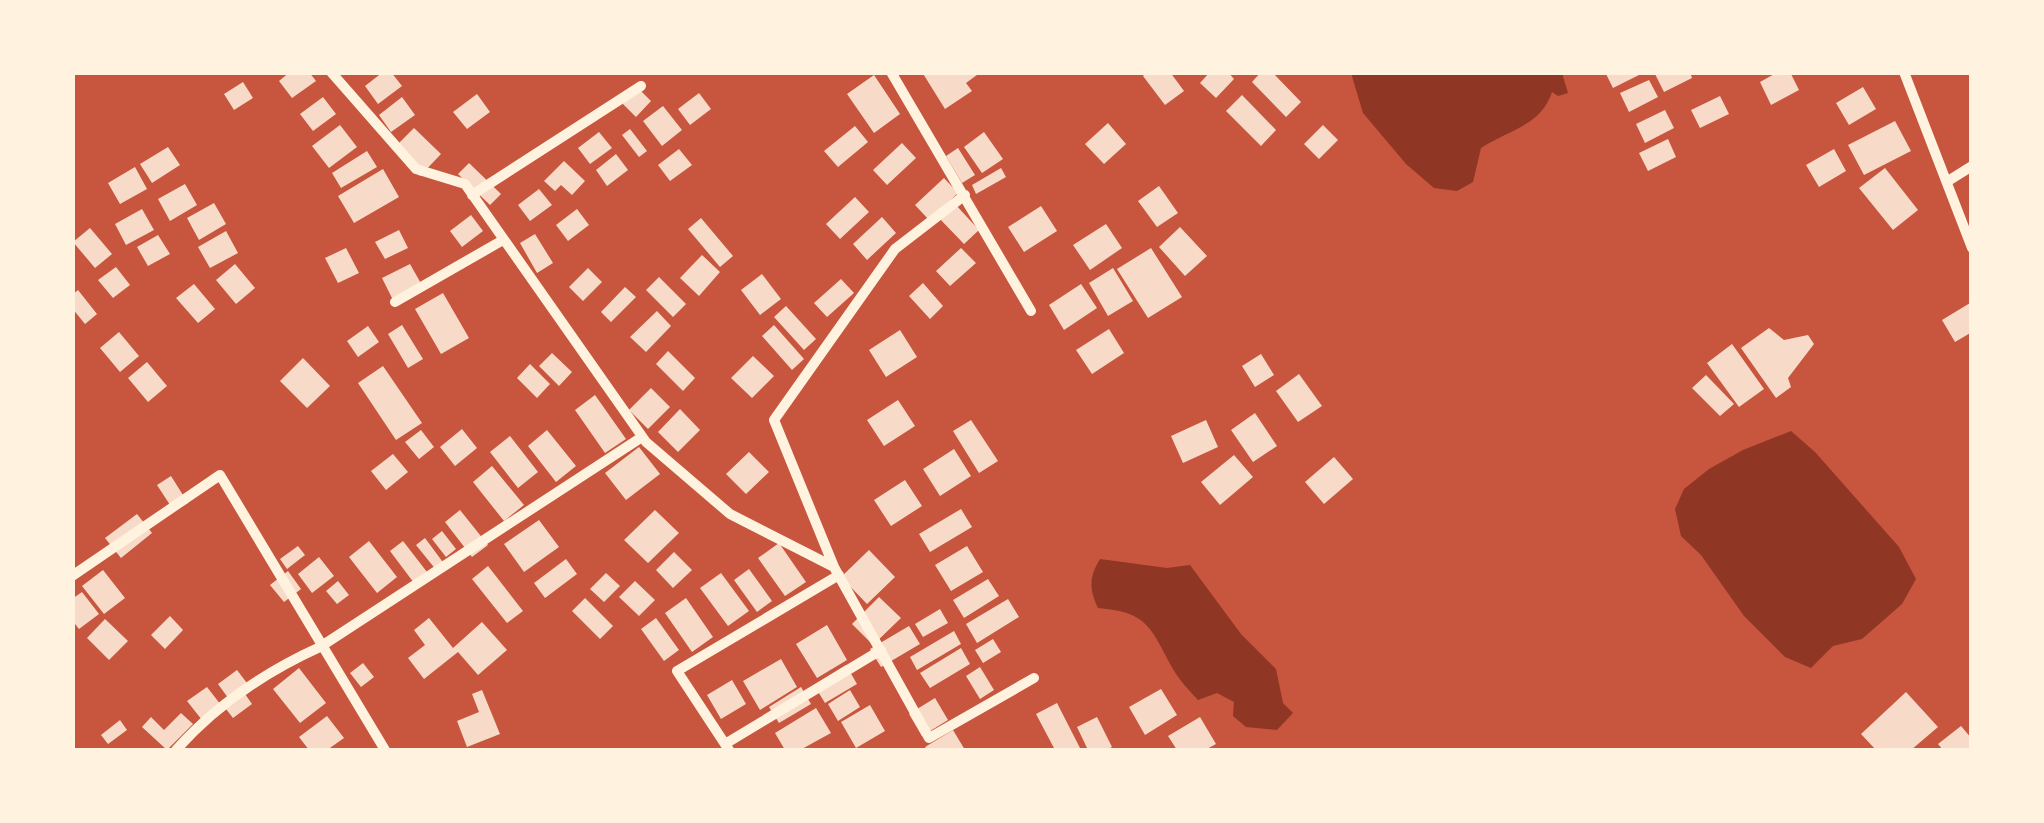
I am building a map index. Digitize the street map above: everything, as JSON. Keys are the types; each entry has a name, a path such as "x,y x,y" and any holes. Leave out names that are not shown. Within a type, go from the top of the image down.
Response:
{"street":[{"path":"332,72 416,169 464,184 642,437 730,514 836,571"},
{"path":"891,72 1031,311"},
{"path":"1904,72 1972,248"},
{"path":"472,196 642,86"},
{"path":"1948,181 1972,166"},
{"path":"965,195 896,249 774,420 836,571 930,738 1034,678"},
{"path":"395,302 503,240"},
{"path":"176,750 200,723 276,667 320,647 642,437"},
{"path":"72,576 220,475 385,750"},
{"path":"836,571 677,670 727,747 880,650"}],"shaded area":[{"path":"1351,73 1562,73 1568,93 1558,96 1552,92 1532,120 1481,148 1473,182 1457,191 1434,188 1406,164 1363,113"},
{"path":"1791,431 1815,452 1899,547 1916,579 1902,604 1862,639 1833,646 1811,668 1785,657 1744,616 1701,555 1681,536 1675,509 1684,489 1709,469"},
{"path":"1100,559 1167,568 1190,565 1241,634 1276,669 1283,703 1293,713 1277,730 1246,727 1233,716 1234,702 1217,693 1198,700 1178,677 1146,625 1128,614 1098,608 1092,583"}],"building":[{"path":"290,72 309,72 316,81 292,98 279,81"},
{"path":"383,72 391,72 402,86 378,104 365,86"},
{"path":"922,72 981,72 966,83 972,91 945,109"},
{"path":"1147,72 1170,72 1184,91 1165,105 1143,76"},
{"path":"1210,72 1228,72 1234,79 1216,98 1200,83"},
{"path":"1261,72 1272,72 1301,102 1286,117 1252,82"},
{"path":"1605,72 1645,72 1613,88"},
{"path":"1690,72 1692,78 1664,92 1655,74"},
{"path":"1778,72 1790,72 1799,90 1771,105 1760,82"},
{"path":"874,75 900,114 874,133 847,94"},
{"path":"1649,80 1658,97 1629,112 1620,93"},
{"path":"243,82 253,98 234,110 224,94"},
{"path":"637,87 651,101 636,117 622,103"},
{"path":"1863,87 1876,109 1849,125 1836,103"},
{"path":"699,93 711,109 690,125 678,109"},
{"path":"477,94 490,112 467,129 453,112"},
{"path":"1242,95 1276,130 1261,146 1226,111"},
{"path":"1720,96 1729,114 1700,128 1691,110"},
{"path":"323,97 336,114 313,131 300,114"},
{"path":"402,97 415,115 391,132 379,115"},
{"path":"663,106 682,130 662,146 643,121"},
{"path":"1665,110 1674,128 1645,143 1636,124"},
{"path":"1895,121 1911,151 1864,175 1848,145"},
{"path":"1108,123 1126,144 1104,164 1085,144"},
{"path":"340,125 357,147 329,168 312,146"},
{"path":"1323,125 1338,140 1319,159 1304,144"},
{"path":"855,126 868,142 838,167 824,151"},
{"path":"414,128 441,154 420,176 393,149"},
{"path":"630,129 647,151 639,157 622,135"},
{"path":"599,132 612,148 590,164 578,148"},
{"path":"984,132 1003,159 982,173 964,147"},
{"path":"1668,139 1676,157 1648,171 1639,153"},
{"path":"902,143 916,158 887,185 873,170"},
{"path":"168,147 180,165 152,183 140,164"},
{"path":"958,148 975,175 962,183 946,156"},
{"path":"679,149 692,165 670,181 658,165"},
{"path":"1834,149 1846,171 1819,187 1806,165"},
{"path":"367,151 377,167 341,188 332,173"},
{"path":"616,154 628,170 607,186 596,170"},
{"path":"564,161 585,181 572,195 561,185 555,191 544,181"},
{"path":"469,163 501,194 490,205 458,174"},
{"path":"135,167 147,189 120,204 108,183"},
{"path":"1001,168 1006,177 976,194 972,185"},
{"path":"1885,168 1918,210 1893,230 1859,188"},
{"path":"383,169 399,197 354,223 338,196"},
{"path":"944,178 958,193 929,220 915,205"},
{"path":"185,184 197,205 170,221 158,199"},
{"path":"1159,186 1178,213 1157,227 1138,201"},
{"path":"539,189 552,205 530,221 518,205"},
{"path":"855,197 869,212 840,239 826,224"},
{"path":"214,203 226,224 199,240 187,218"},
{"path":"955,204 979,230 964,244 939,218"},
{"path":"1041,206 1057,231 1024,252 1008,227"},
{"path":"142,209 154,230 126,245 115,224"},
{"path":"577,209 589,225 568,241 556,225"},
{"path":"471,215 483,231 462,247 450,231"},
{"path":"882,217 896,233 867,260 853,244"},
{"path":"701,218 733,256 720,267 688,229"},
{"path":"1106,224 1122,248 1090,270 1073,245"},
{"path":"1180,227 1207,256 1185,276 1159,247"},
{"path":"90,228 112,254 95,268 73,242"},
{"path":"399,230 408,248 385,259 375,242"},
{"path":"226,231 238,253 210,268 198,247"},
{"path":"535,234 553,263 537,273 520,243"},
{"path":"158,235 170,254 148,266 137,247"},
{"path":"346,248 359,273 338,283 325,258"},
{"path":"961,248 976,263 950,286 936,271"},
{"path":"1151,248 1182,297 1148,318 1117,269"},
{"path":"702,255 720,272 699,296 680,278"},
{"path":"235,264 255,288 236,304 216,280"},
{"path":"410,264 423,287 394,302 382,278"},
{"path":"116,267 130,285 113,298 98,280"},
{"path":"588,268 602,282 583,301 569,287"},
{"path":"1113,268 1133,301 1108,316 1089,283"},
{"path":"762,274 781,299 760,315 741,290"},
{"path":"659,277 686,304 673,317 646,290"},
{"path":"841,279 854,293 827,317 814,303"},
{"path":"923,283 943,306 930,319 909,296"},
{"path":"194,284 215,309 198,323 176,298"},
{"path":"1081,284 1097,308 1064,330 1049,305"},
{"path":"625,287 636,297 611,322 601,312"},
{"path":"78,290 97,314 85,324 72,308 72,295"},
{"path":"443,293 469,338 441,354 415,309"},
{"path":"1970,303 1972,332 1955,342 1942,320"},
{"path":"786,306 816,339 804,350 774,317"},
{"path":"657,311 671,326 646,352 630,337"},
{"path":"402,325 423,359 408,368 388,334"},
{"path":"774,325 804,359 792,370 762,336"},
{"path":"368,326 379,342 358,357 347,341"},
{"path":"1769,328 1784,340 1808,335 1814,344 1788,378 1791,387 1776,398 1741,348"},
{"path":"1109,329 1124,353 1092,374 1076,350"},
{"path":"900,330 917,357 886,377 869,350"},
{"path":"119,332 139,356 120,372 100,348"},
{"path":"1732,344 1764,389 1739,407 1707,363"},
{"path":"668,351 695,378 683,391 656,364"},
{"path":"552,353 572,372 559,386 539,366"},
{"path":"1261,354 1274,375 1255,387 1242,366"},
{"path":"753,356 774,376 752,398 731,378"},
{"path":"303,358 330,386 307,408 280,381"},
{"path":"147,362 167,386 148,402 128,378"},
{"path":"530,364 550,384 537,398 517,378"},
{"path":"383,366 422,423 396,440 358,383"},
{"path":"1299,374 1322,406 1298,422 1276,391"},
{"path":"1706,375 1734,404 1720,416 1692,388"},
{"path":"651,388 670,407 648,429 629,410"},
{"path":"595,395 626,439 605,453 575,410"},
{"path":"898,400 915,426 884,446 867,420"},
{"path":"680,409 700,430 678,452 658,432"},
{"path":"1255,413 1277,446 1253,462 1231,430"},
{"path":"971,420 998,461 979,473 953,431"},
{"path":"1206,420 1218,447 1183,463 1171,436"},
{"path":"462,429 477,448 455,466 440,447"},
{"path":"421,430 434,447 419,459 405,442"},
{"path":"547,430 576,466 556,482 528,446"},
{"path":"510,436 538,472 518,488 490,452"},
{"path":"639,447 660,474 626,500 605,473"},
{"path":"954,449 971,476 940,496 923,469"},
{"path":"749,452 769,472 746,494 726,474"},
{"path":"393,454 408,472 386,490 371,471"},
{"path":"1234,455 1253,477 1220,505 1201,482"},
{"path":"1334,457 1353,479 1324,504 1305,482"},
{"path":"492,466 524,505 504,521 473,482"},
{"path":"171,476 188,503 174,511 157,485"},
{"path":"905,480 922,506 891,526 874,500"},
{"path":"961,509 972,527 930,552 919,534"},
{"path":"460,510 488,545 472,557 445,522"},
{"path":"655,510 679,533 648,563 624,540"},
{"path":"137,514 152,533 121,558 105,538"},
{"path":"539,520 559,547 524,572 504,544"},
{"path":"442,531 456,549 446,557 432,539"},
{"path":"425,538 445,565 437,571 416,545"},
{"path":"369,541 397,577 377,593 349,557"},
{"path":"403,541 427,572 414,583 390,551"},
{"path":"779,543 806,582 785,596 758,558"},
{"path":"298,546 305,555 287,569 280,559"},
{"path":"967,546 983,572 951,591 935,565"},
{"path":"869,550 895,577 867,604 841,577"},
{"path":"674,552 692,570 673,588 656,570"},
{"path":"319,557 334,576 312,593 298,574"},
{"path":"566,559 577,574 545,598 534,583"},
{"path":"488,566 523,611 507,623 472,579"},
{"path":"749,569 772,601 757,612 734,580"},
{"path":"103,570 125,598 104,614 82,586"},
{"path":"288,571 301,589 284,602 270,585"},
{"path":"606,573 620,586 604,602 590,589"},
{"path":"721,573 749,611 728,626 700,588"},
{"path":"988,579 999,596 964,618 953,600"},
{"path":"338,581 349,595 337,604 326,591"},
{"path":"635,581 655,600 639,616 619,597"},
{"path":"82,592 99,614 79,629 72,620 72,599"},
{"path":"879,597 901,618 873,645 852,624"},
{"path":"585,598 613,626 600,639 572,611"},
{"path":"686,598 713,637 692,652 665,613"},
{"path":"1008,599 1019,617 977,643 966,624"},
{"path":"940,609 948,623 923,637 915,624"},
{"path":"170,616 183,630 165,649 151,635"},
{"path":"429,618 453,648 482,622 507,650 478,675 458,652 424,679 408,658 425,645 414,630"},
{"path":"656,618 679,650 664,661 641,629"},
{"path":"105,619 128,641 109,660 87,638"},
{"path":"827,625 847,660 817,678 796,644"},
{"path":"909,626 920,644 881,667 870,649"},
{"path":"954,631 961,644 917,670 910,657"},
{"path":"993,639 1001,652 983,663 975,650"},
{"path":"961,648 970,664 930,688 920,673"},
{"path":"781,659 797,687 760,710 743,681"},
{"path":"363,663 374,677 361,687 350,673"},
{"path":"846,665 857,684 825,703 814,685"},
{"path":"980,667 994,690 980,699 966,676"},
{"path":"299,668 326,703 300,723 273,689"},
{"path":"237,670 250,687 231,702 218,684"},
{"path":"732,680 746,704 721,719 707,695"},
{"path":"207,687 221,705 202,720 187,701"},
{"path":"801,687 811,704 779,723 769,707"},
{"path":"1161,689 1177,715 1145,735 1129,707"},
{"path":"482,690 500,734 467,747 457,721 479,712 472,694"},
{"path":"850,690 860,707 838,721 828,704"},
{"path":"1906,692 1938,727 1911,750 1876,750 1861,734"},
{"path":"245,694 252,704 233,718 226,709"},
{"path":"935,698 948,720 922,736 909,714"},
{"path":"1057,703 1080,748 1076,750 1055,750 1036,714"},
{"path":"870,705 885,731 856,748 841,722"},
{"path":"816,708 831,733 800,750 785,750 775,733"},
{"path":"181,713 193,724 167,750 142,727 151,717 164,730"},
{"path":"327,716 344,738 327,750 309,750 299,737"},
{"path":"1097,717 1112,747 1088,750 1077,727"},
{"path":"1200,717 1216,744 1205,750 1177,750 1168,736"},
{"path":"120,720 127,730 108,744 101,735"},
{"path":"1961,726 1972,739 1972,750 1943,750 1938,744"},
{"path":"953,730 965,750 927,750 925,747"}]}
